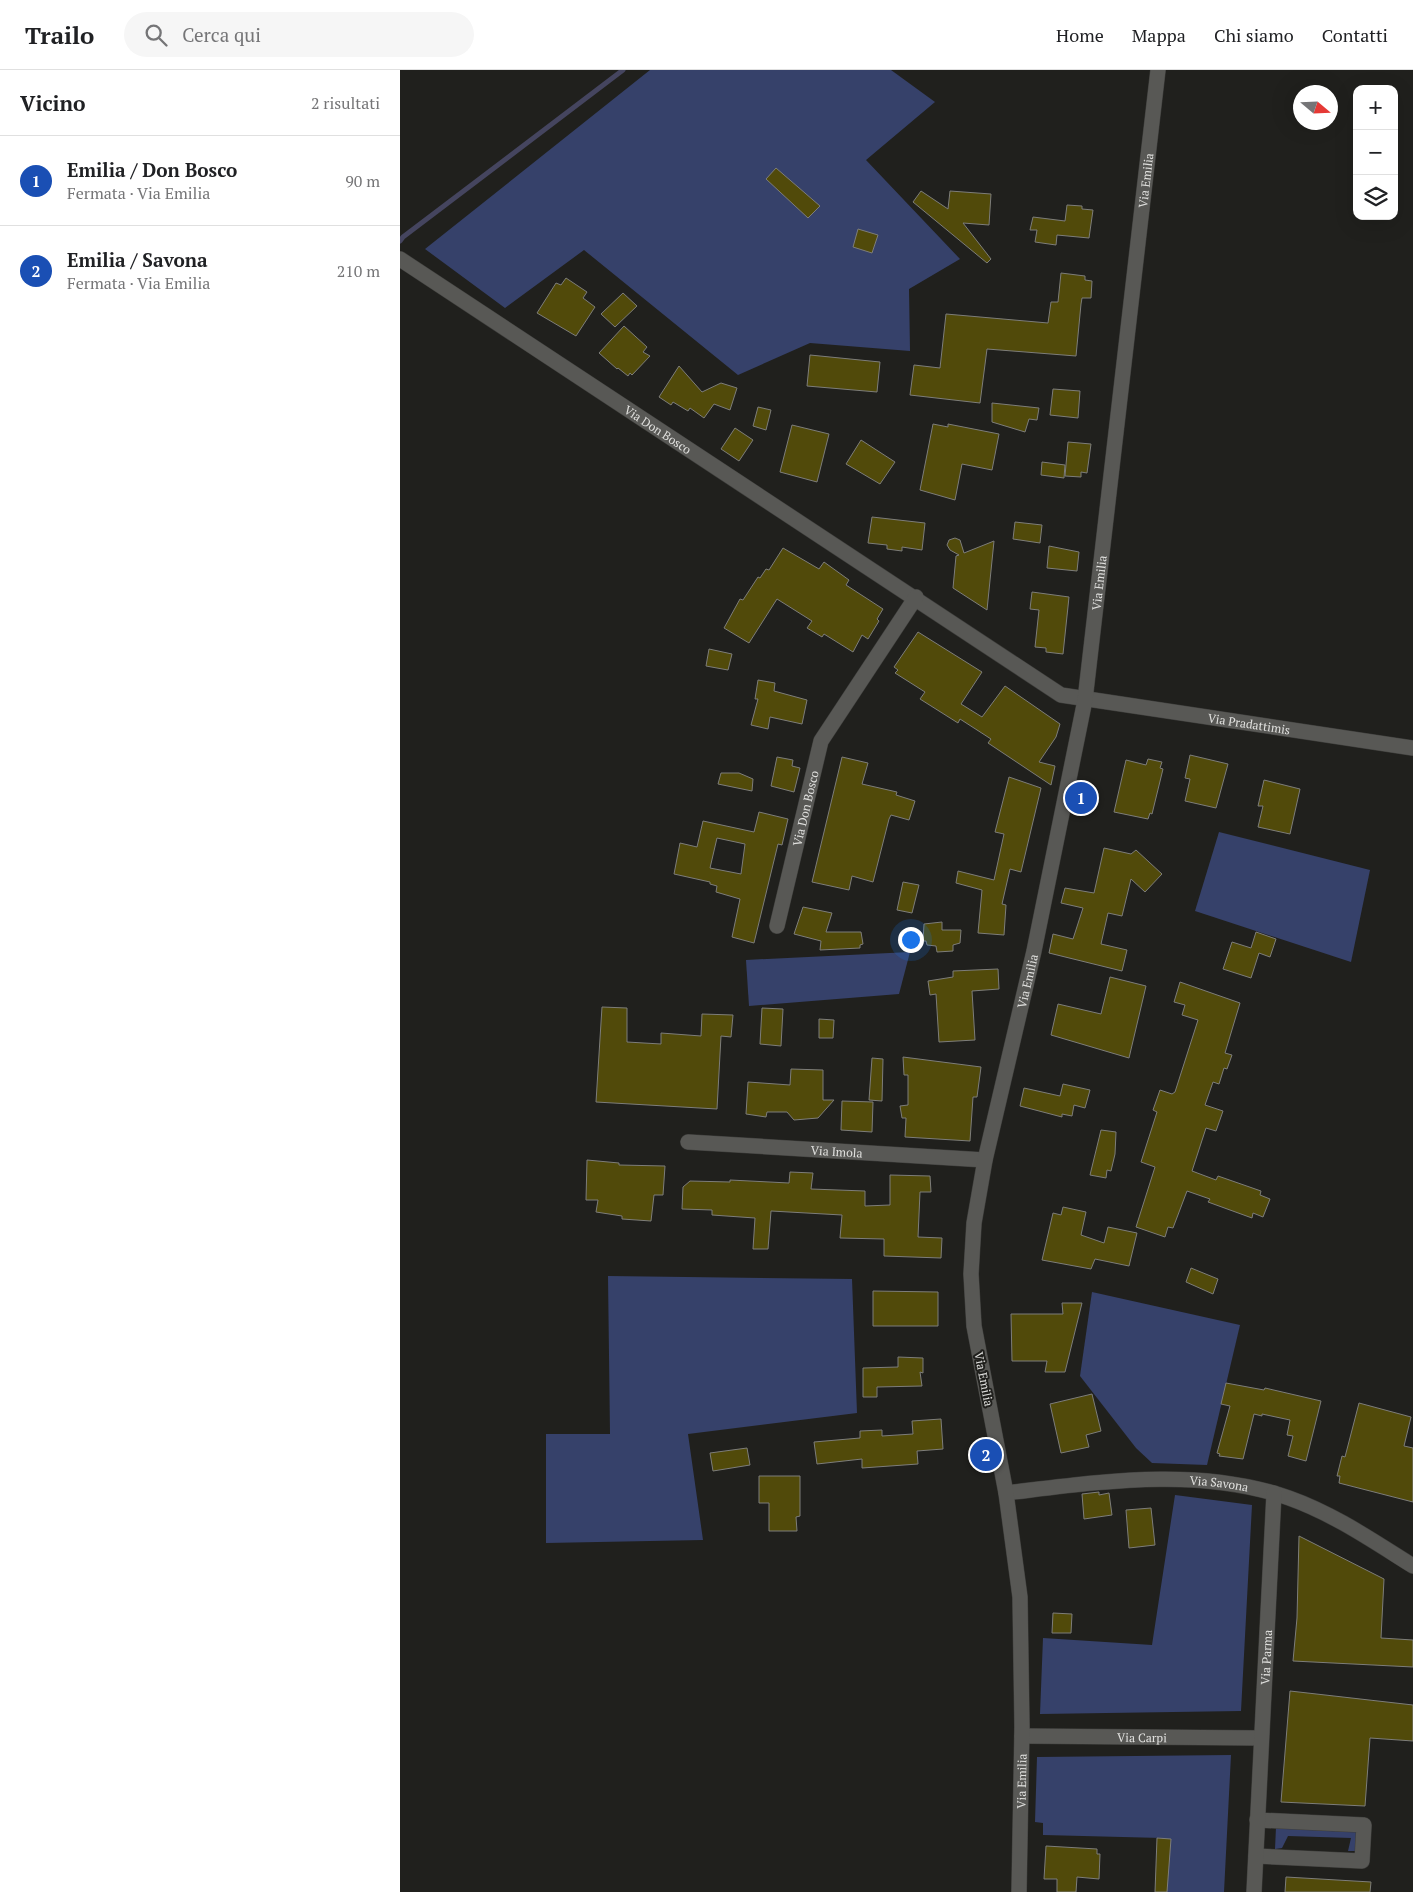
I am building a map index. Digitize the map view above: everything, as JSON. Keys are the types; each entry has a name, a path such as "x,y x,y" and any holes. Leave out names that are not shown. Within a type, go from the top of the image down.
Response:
{"street":[{"name":"Via Emilia","path":"1019,1892 1022,1736 1020,1606 1006,1493 974,1317 971,1274 974,1223 985,1160 1036,942 1085,700 1158,70"},
{"name":"Via Don Bosco","path":"402,260 1062,695 1085,700"},
{"name":"Via Don Bosco","path":"777,926 821,741 916,597"},
{"name":"Via Pradattimis","path":"1085,700 1413,748"},
{"name":"Via Imola","path":"688,1142 985,1160"},
{"name":"Via Savona","path":"1006,1493 1124,1480 1164,1479 1209,1482 1274,1493 1316,1509 1413,1566"},
{"name":"Via Parma","path":"1254,1892 1274,1493"},
{"name":"Via Carpi","path":"1022,1736 1262,1738"},
{"path":"1256,1856 1362,1861 1364,1824 1257,1820"}],"shaded area":[{"path":"650,70 891,70 935,102 866,160 960,259 909,289 910,351 810,343 738,375 584,250 505,308 425,249"},
{"path":"1219,832 1370,870 1351,962 1195,911"},
{"path":"910,952 899,994 749,1006 746,960"},
{"path":"608,1276 852,1279 857,1413 688,1434 703,1540 546,1543 546,1434 610,1434"},
{"path":"1092,1292 1240,1325 1207,1465 1152,1463 1136,1448 1080,1376"},
{"path":"1175,1495 1252,1505 1241,1711 1040,1714 1043,1638 1152,1645"},
{"path":"1231,1755 1224,1892 1159,1892 1162,1838 1043,1835 1043,1823 1035,1822 1037,1757"},
{"path":"1276,1827 1357,1831 1356,1851 1348,1851 1351,1838 1288,1836 1282,1848 1275,1849"}],"building":[{"path":"776,168 820,206 808,218 766,179"},
{"path":"921,191 948,209 950,191 991,194 989,225 963,223 991,259 987,263 913,202"},
{"path":"1067,205 1082,206 1082,209 1093,210 1089,238 1057,235 1056,245 1035,242 1037,230 1030,230 1033,217 1065,221"},
{"path":"858,229 878,235 872,253 853,247"},
{"path":"1061,273 1085,276 1085,280 1092,281 1091,298 1082,298 1076,356 987,349 980,403 910,395 914,365 940,368 946,314 1048,323 1051,302 1058,302"},
{"path":"566,278 587,292 583,298 595,307 576,336 537,313 556,283 561,285"},
{"path":"623,293 637,306 615,327 601,314"},
{"path":"624,326 647,347 643,352 650,356 632,375 630,373 628,376 599,353"},
{"path":"810,355 880,362 877,392 807,386"},
{"path":"679,366 702,392 721,383 737,388 730,410 714,404 704,418 690,408 688,411 673,402 671,405 659,397"},
{"path":"1053,389 1080,391 1078,418 1050,415"},
{"path":"992,403 1039,408 1037,420 1029,419 1025,432 992,422"},
{"path":"758,407 771,410 766,430 753,426"},
{"path":"933,424 948,427 948,424 999,434 992,470 962,464 955,500 920,490"},
{"path":"792,425 829,434 817,482 780,472"},
{"path":"735,428 753,440 739,461 721,449"},
{"path":"861,440 895,462 880,484 846,464"},
{"path":"1068,442 1091,444 1087,473 1081,472 1081,477 1065,476"},
{"path":"1042,462 1065,465 1064,478 1041,475"},
{"path":"872,517 925,523 922,550 902,547 902,551 887,549 887,545 868,543"},
{"path":"1015,522 1042,525 1040,543 1013,539"},
{"path":"955,538 960,540 964,553 994,541 987,610 953,588 956,556 959,555 950,550 947,545 949,540"},
{"path":"1049,546 1079,552 1077,571 1047,568"},
{"path":"783,548 819,569 824,562 849,580 846,585 883,609 877,619 879,621 868,639 862,635 853,652 824,634 822,637 807,628 812,621 777,599 749,643 724,628 740,599 743,600 758,577 760,578 766,569 769,570"},
{"path":"1032,592 1069,597 1063,654 1046,652 1046,648 1035,647 1039,610 1030,609"},
{"path":"918,632 982,672 961,704 982,717 1005,686 1060,724 1056,737 1039,762 1055,766 1051,785 988,743 991,739 960,719 958,723 920,699 925,692 895,673 898,670 894,667"},
{"path":"709,649 732,654 728,670 706,666"},
{"path":"758,680 775,683 774,691 807,700 802,724 770,717 768,729 751,725 758,699 755,699"},
{"path":"1190,755 1228,764 1216,808 1185,801 1190,779 1185,778"},
{"path":"777,757 793,760 792,766 800,768 794,792 771,786"},
{"path":"842,757 868,763 862,784 897,792 896,795 915,801 909,820 891,815 873,882 852,876 849,890 812,882"},
{"path":"1148,759 1162,762 1160,768 1163,769 1152,814 1150,813 1148,819 1114,812 1126,760 1146,765"},
{"path":"721,773 739,773 753,779 752,791 718,784"},
{"path":"1009,777 1041,788 1021,872 1010,869 1002,904 1006,905 1004,935 978,933 982,890 956,883 958,871 994,880 1004,834 995,832"},
{"path":"1264,780 1300,789 1290,834 1258,827 1263,806 1258,806"},
{"path":"759,812 788,819 782,845 778,844 754,943 732,937 740,899 716,892 717,886 710,884 710,882 674,874 680,843 697,847 703,821 754,832","holes":["717,838 745,844 741,874 710,868"]},
{"path":"1104,848 1131,854 1136,850 1162,874 1145,892 1131,879 1122,916 1108,913 1101,944 1127,950 1122,971 1049,953 1053,934 1073,939 1083,908 1061,903 1065,888 1094,893"},
{"path":"903,882 919,885 912,913 897,910"},
{"path":"803,907 832,913 826,932 861,932 863,944 860,945 860,948 820,950 821,941 794,934"},
{"path":"942,922 942,930 961,930 960,943 953,945 953,951 937,952 936,946 927,945 926,941 923,941 924,924"},
{"path":"1256,932 1276,939 1270,957 1259,953 1251,978 1223,969 1232,942 1251,948"},
{"path":"998,969 999,989 972,991 975,1040 939,1042 936,994 930,995 928,981 953,977 953,971"},
{"path":"1110,977 1146,986 1129,1058 1051,1035 1058,1004 1101,1014"},
{"path":"1180,982 1240,1003 1225,1053 1232,1055 1227,1069 1224,1068 1219,1084 1213,1082 1205,1105 1223,1111 1216,1131 1206,1128 1192,1171 1216,1180 1218,1176 1261,1191 1260,1195 1270,1199 1263,1217 1253,1213 1252,1218 1208,1202 1210,1199 1187,1191 1173,1228 1168,1227 1165,1237 1136,1227 1155,1167 1141,1162 1157,1112 1153,1110 1160,1090 1172,1094 1175,1092 1198,1020 1182,1015 1185,1005 1174,1002"},
{"path":"602,1007 627,1008 627,1042 661,1044 661,1033 701,1036 702,1014 733,1015 731,1037 721,1036 717,1109 596,1102"},
{"path":"762,1008 783,1009 781,1046 760,1044"},
{"path":"819,1019 834,1020 833,1038 819,1038"},
{"path":"903,1057 981,1067 977,1097 973,1097 970,1141 905,1137 906,1118 902,1118 900,1106 908,1105 908,1075 904,1075"},
{"path":"872,1058 883,1059 882,1101 869,1100"},
{"path":"791,1069 823,1070 823,1100 834,1100 818,1118 794,1120 787,1112 767,1112 766,1117 746,1114 748,1082 790,1085"},
{"path":"1063,1084 1090,1090 1085,1108 1074,1105 1072,1116 1062,1114 1062,1117 1020,1106 1024,1088 1060,1096"},
{"path":"842,1101 873,1102 872,1132 841,1130"},
{"path":"1101,1130 1116,1132 1115,1154 1111,1171 1107,1170 1106,1178 1090,1175"},
{"path":"587,1160 619,1163 619,1165 665,1166 663,1195 654,1195 651,1221 622,1219 622,1216 596,1212 598,1200 586,1200"},
{"path":"790,1172 813,1173 811,1189 865,1191 865,1206 890,1205 890,1175 930,1176 931,1192 920,1192 918,1237 942,1238 941,1258 884,1256 884,1239 840,1238 842,1215 771,1211 768,1249 753,1249 755,1218 712,1215 712,1210 682,1209 683,1187 690,1181 730,1182 730,1180 789,1183"},
{"path":"1063,1207 1086,1212 1081,1235 1104,1243 1108,1227 1137,1233 1129,1266 1095,1259 1091,1269 1042,1260 1053,1213 1061,1215"},
{"path":"1191,1268 1218,1279 1213,1294 1186,1282"},
{"path":"873,1291 938,1292 938,1326 873,1326"},
{"path":"1062,1303 1082,1303 1065,1372 1045,1372 1047,1361 1012,1361 1011,1314 1063,1314"},
{"path":"898,1357 923,1358 923,1373 920,1372 922,1386 877,1387 877,1397 863,1397 863,1368 898,1367"},
{"path":"1226,1383 1264,1390 1265,1388 1321,1401 1306,1461 1288,1456 1293,1436 1287,1435 1290,1420 1262,1414 1262,1416 1254,1414 1243,1459 1219,1456 1220,1454 1217,1453 1230,1406 1221,1404"},
{"path":"1092,1394 1101,1431 1086,1435 1089,1447 1061,1453 1050,1404"},
{"path":"1359,1403 1411,1417 1404,1446 1413,1448 1413,1502 1339,1483 1340,1476 1337,1476 1342,1456 1345,1457"},
{"path":"941,1419 943,1449 917,1451 918,1464 862,1468 862,1459 817,1464 814,1442 860,1438 860,1431 882,1430 882,1436 913,1434 912,1421"},
{"path":"747,1448 750,1465 713,1471 710,1453"},
{"path":"759,1476 800,1476 800,1516 796,1517 797,1531 769,1531 769,1503 759,1503"},
{"path":"1099,1492 1099,1495 1109,1493 1112,1515 1084,1519 1082,1494"},
{"path":"1151,1508 1155,1545 1129,1548 1126,1510"},
{"path":"1299,1536 1384,1579 1381,1638 1413,1640 1413,1667 1293,1661 1297,1618"},
{"path":"1053,1613 1072,1614 1071,1633 1052,1633"},
{"path":"1290,1691 1413,1705 1413,1741 1370,1738 1365,1806 1281,1802"},
{"path":"1157,1838 1171,1839 1167,1892 1155,1892"},
{"path":"1046,1846 1097,1849 1097,1854 1100,1854 1099,1879 1077,1877 1076,1892 1057,1892 1057,1879 1044,1879"},
{"path":"1286,1877 1371,1882 1370,1892 1285,1892"}],"waterway":[{"path":"400,241 623,70"}],"place":[{"name":"Emilia / Don Bosco","path":"1081,798"},
{"name":"Emilia / Savona","path":"986,1455"}]}
